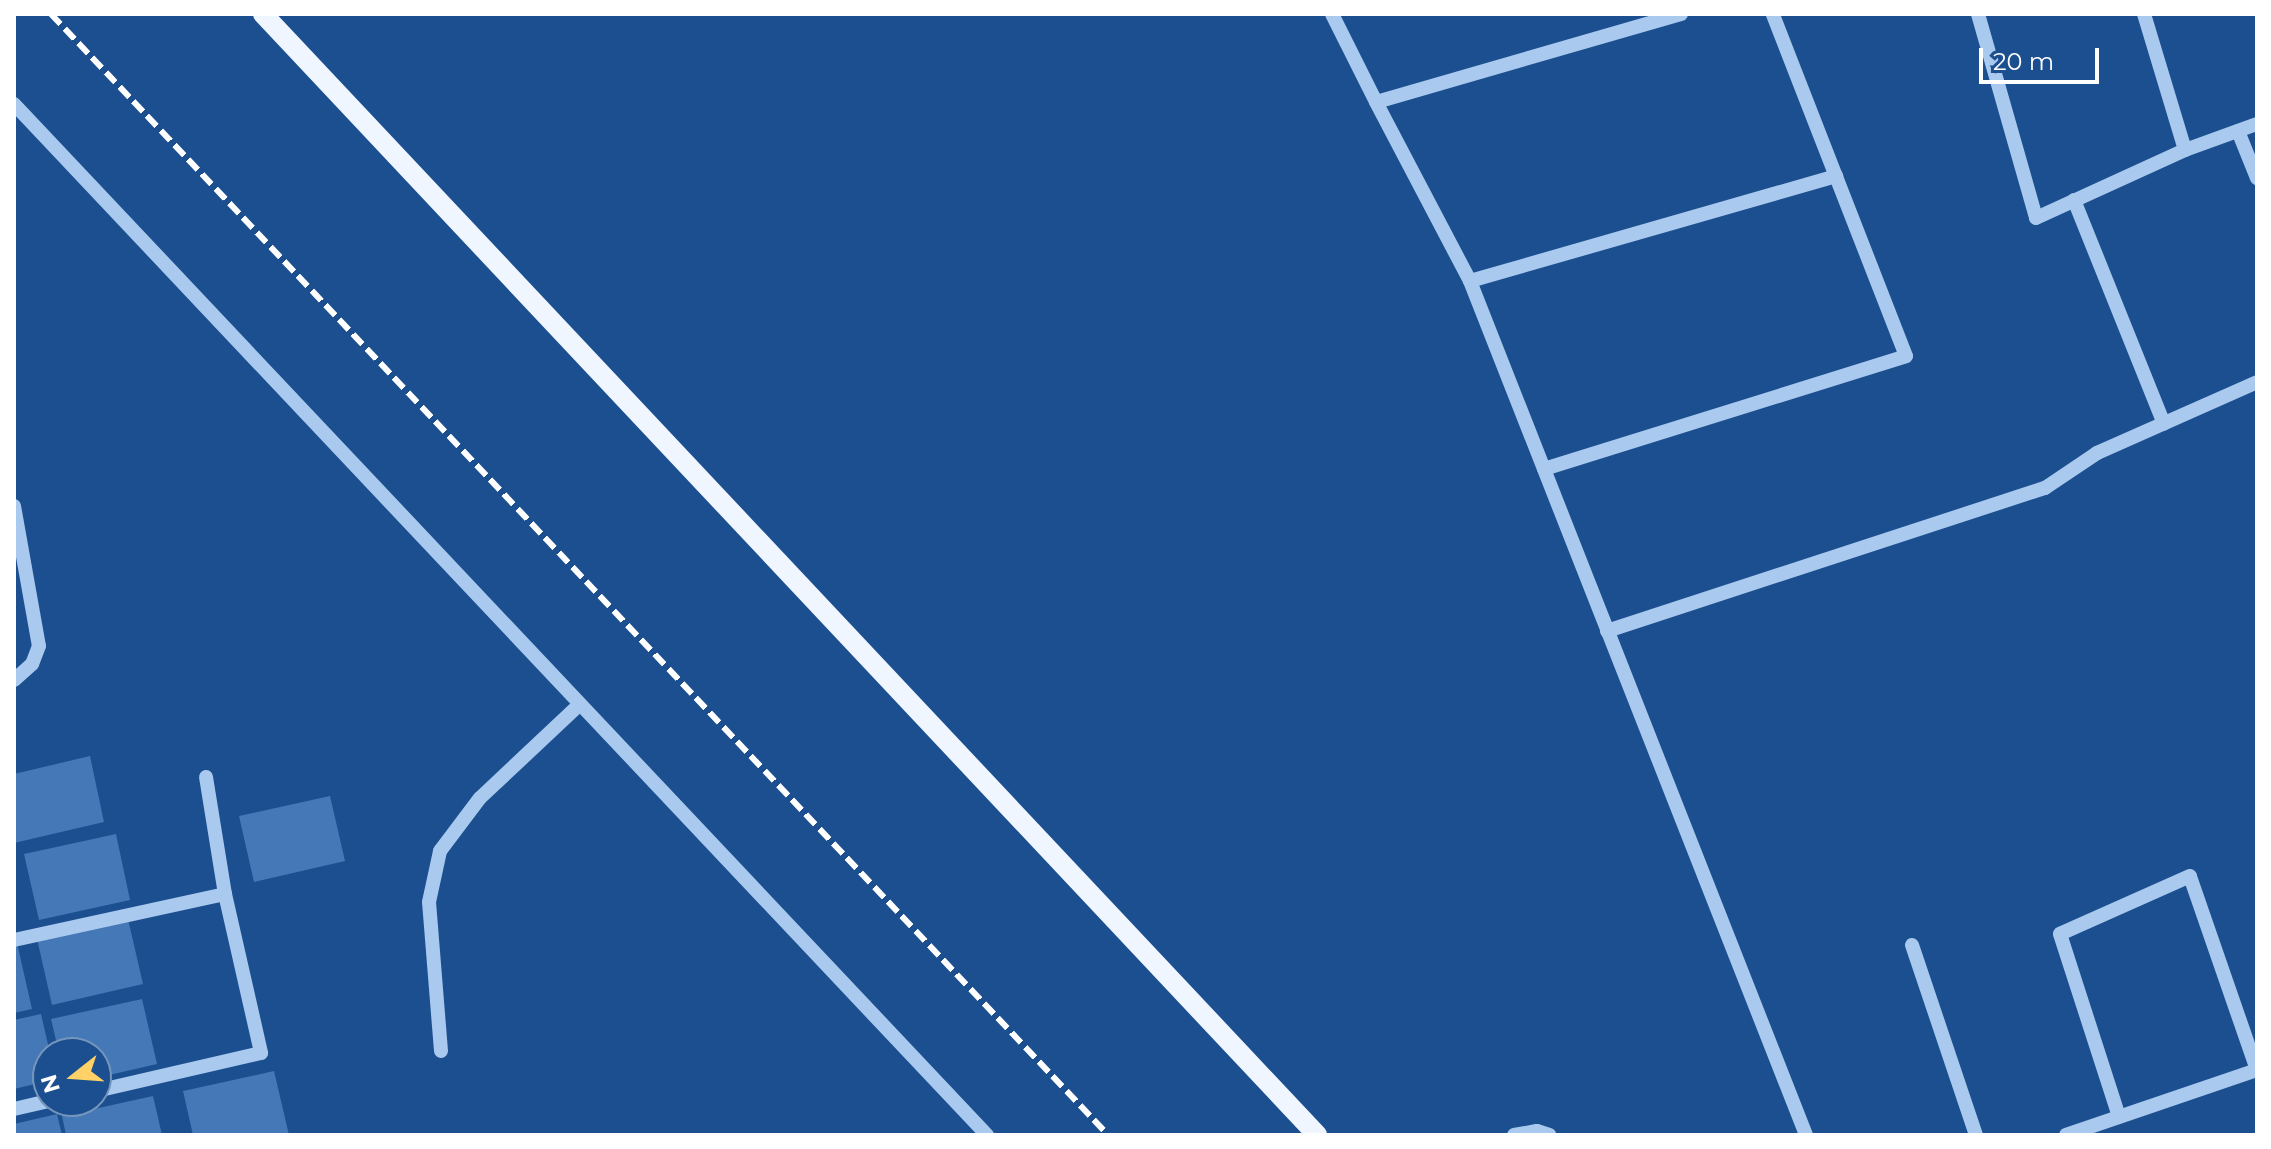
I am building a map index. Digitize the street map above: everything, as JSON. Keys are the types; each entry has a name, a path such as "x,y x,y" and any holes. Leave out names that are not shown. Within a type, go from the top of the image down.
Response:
{"main road":[{"path":"263,14 1317,1135"}],"street":[{"path":"1332,14 1470,281 1806,1135"},
{"path":"1376,102 1681,14"},
{"path":"1544,469 1906,356 1773,14"},
{"path":"1978,14 2036,218 2185,150 2257,124"},
{"path":"2144,14 2185,150"},
{"path":"14,104 987,1135"},
{"path":"2238,131 2257,178"},
{"path":"1470,281 1836,176"},
{"path":"2074,200 2164,424"},
{"path":"1607,631 2045,488 2097,453 2257,382"},
{"path":"14,506 39,646 32,664 14,680"},
{"path":"441,1051 429,902 440,851 480,798 580,704"},
{"path":"112,1087 261,1053 225,894 206,777"},
{"path":"2066,1135 2119,1117 2257,1070 2190,876 2060,934 2119,1117"},
{"path":"14,940 225,894"},
{"path":"1912,945 1976,1135"},
{"path":"1514,1135 1537,1131 1549,1135"}],"building":[{"path":"90,756 104,822 14,843 14,774"},
{"path":"330,796 345,861 254,882 239,816"},
{"path":"116,834 130,900 39,920 24,854"},
{"path":"128,919 143,984 52,1005 37,939"},
{"path":"17,943 32,1009 14,1013 14,944"},
{"path":"142,999 157,1064 112,1074 112,1037 55,1037 51,1019"},
{"path":"41,1014 46,1037 32,1037 32,1085 14,1089 14,1020"},
{"path":"274,1071 289,1135 193,1135 183,1091"},
{"path":"153,1096 162,1135 66,1135 62,1117 112,1117 112,1105"},
{"path":"58,1117 62,1135 14,1135 14,1124"}],"railway":[{"path":"51,14 1108,1135"}]}
